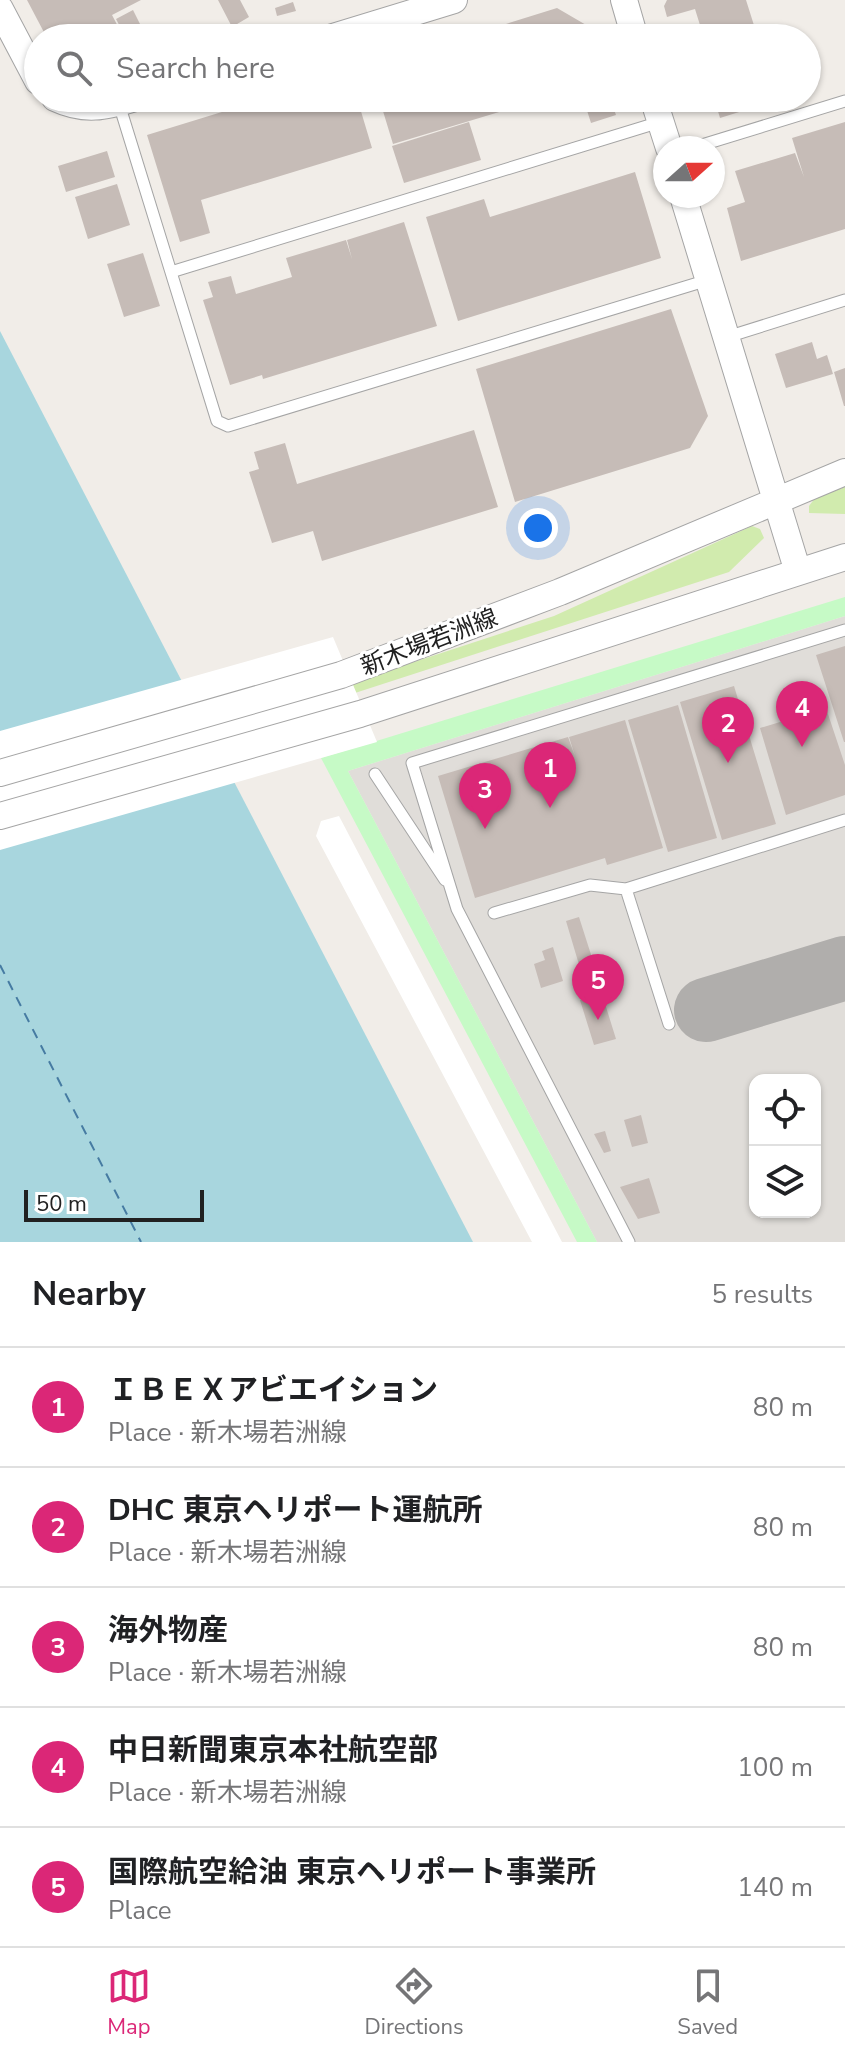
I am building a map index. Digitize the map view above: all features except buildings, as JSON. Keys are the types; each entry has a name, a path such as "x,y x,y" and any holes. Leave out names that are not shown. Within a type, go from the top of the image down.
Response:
{"street":[{"path":"376,24 454,0"},
{"path":"624,0 631,24"},
{"path":"0,9 24,54"},
{"path":"658,112 665,136"},
{"path":"687,208 798,572"},
{"name":"新木場若洲線","path":"0,773 341,675 560,592 845,472"},
{"name":"新木場若洲線","path":"0,816 360,714 580,646 845,557"}],"lane":[{"path":"821,108 845,101"},
{"path":"130,112 171,272 217,421 228,426 708,280"},
{"path":"171,272 651,112"},
{"path":"725,138 809,112"},
{"path":"726,337 845,300"},
{"path":"629,1242 457,909 412,763 845,630"},
{"path":"375,774 452,892"},
{"path":"494,913 590,885 626,889 845,820"},
{"path":"626,889 669,1024"}],"shaded area":[{"path":"845,616 845,1242 597,1242 348,771"}],"green space":[{"path":"845,487 845,514 809,513 809,506 815,498"},
{"path":"752,526 760,529 764,538 729,572 355,693 350,683 554,616"},
{"path":"845,597 845,616 348,771 597,1242 577,1242 321,758"}],"water":[{"path":"0,331 473,1242 0,1242"}],"pier":[{"path":"333,637 377,742 0,850 0,731"},
{"path":"339,816 562,1242 532,1242 316,836 321,821"}],"ferry route":[{"path":"0,965 141,1242"}],"taxiway":[{"path":"706,1010 845,968"}],"place":[{"name":"中日新聞東京本社航空部","path":"802,747"},
{"name":"DHC 東京ヘリポート運航所","path":"728,763"},
{"name":"ＩＢＥＸアビエイション","path":"550,808"},
{"name":"海外物産","path":"485,829"},
{"name":"国際航空給油 東京ヘリポート事業所","path":"598,1020"}]}
